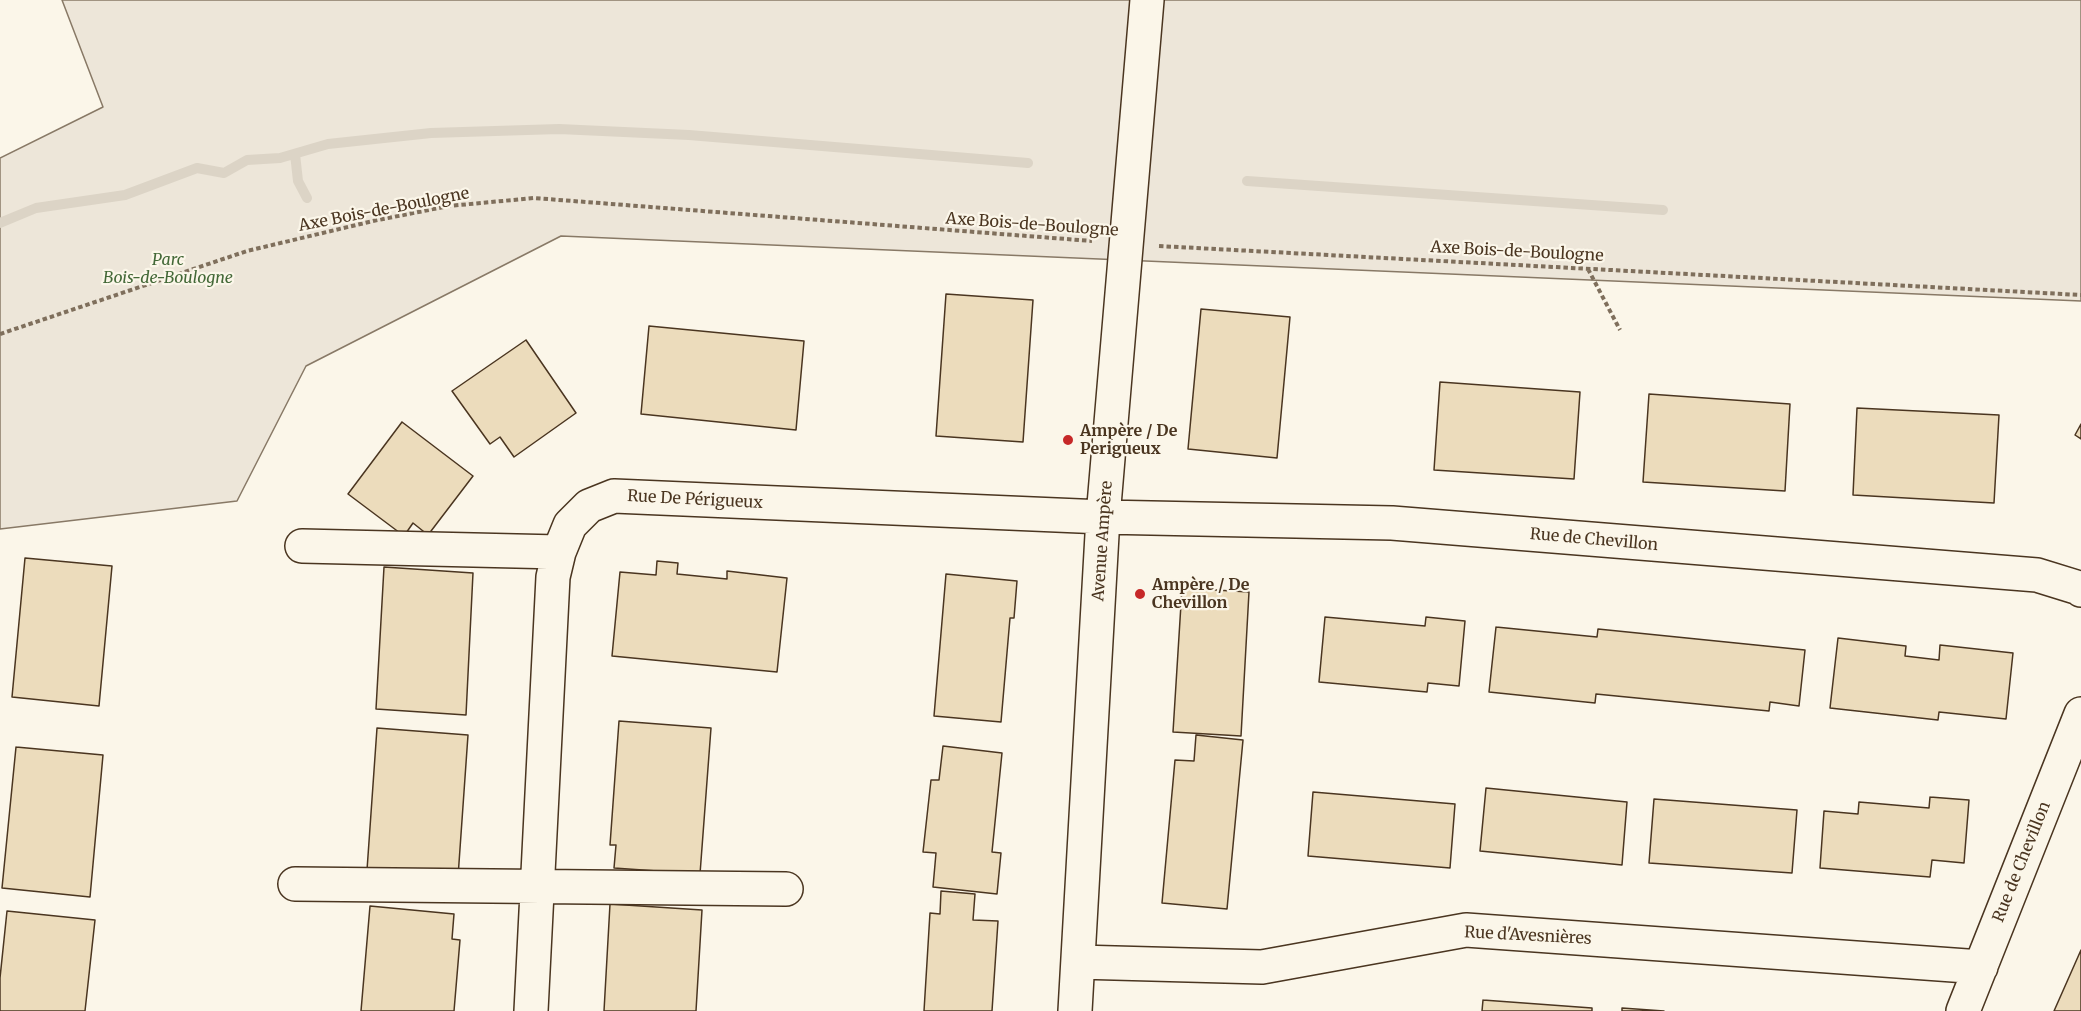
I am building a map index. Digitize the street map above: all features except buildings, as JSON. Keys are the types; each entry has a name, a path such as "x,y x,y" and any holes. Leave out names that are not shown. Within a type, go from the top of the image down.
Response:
{"street":[{"name":"Avenue Ampère","path":"1075,1011 1103,517 1147,0"},
{"name":"Rue De Périgueux","path":"531,1011 553,577 559,552 570,525 589,506 614,496 1103,517"},
{"name":"Rue de Chevillon","path":"1103,517 1392,523 2037,575 2079,588 2081,591"},
{"path":"302,546 559,552"},
{"name":"Rue de Chevillon","path":"1964,1011 2081,714"},
{"path":"295,884 786,889"},
{"name":"Rue d'Avesnières","path":"1078,962 1262,967 1466,930 1981,967"}],"path":[{"name":"Axe Bois-de-Boulogne","path":"0,334 246,251 373,221 449,206 534,198 1126,244 2081,295"},
{"path":"1587,268 1620,330"}],"green space":[{"name":"Parc Bois-de-Boulogne","path":"62,0 2081,0 2081,301 561,236 306,366 237,501 0,529 0,158 103,107"}],"waterway":[{"path":"0,223 36,208 125,195 197,168 224,173 247,160 280,158 328,144 431,133 559,129 689,135 1028,163"},
{"path":"295,154 298,181 307,198"},
{"path":"1247,181 1663,210"}],"place":[{"name":"Ampère / De Perigueux","path":"1068,440"},
{"name":"Ampère / De Chevillon","path":"1140,594"}]}
